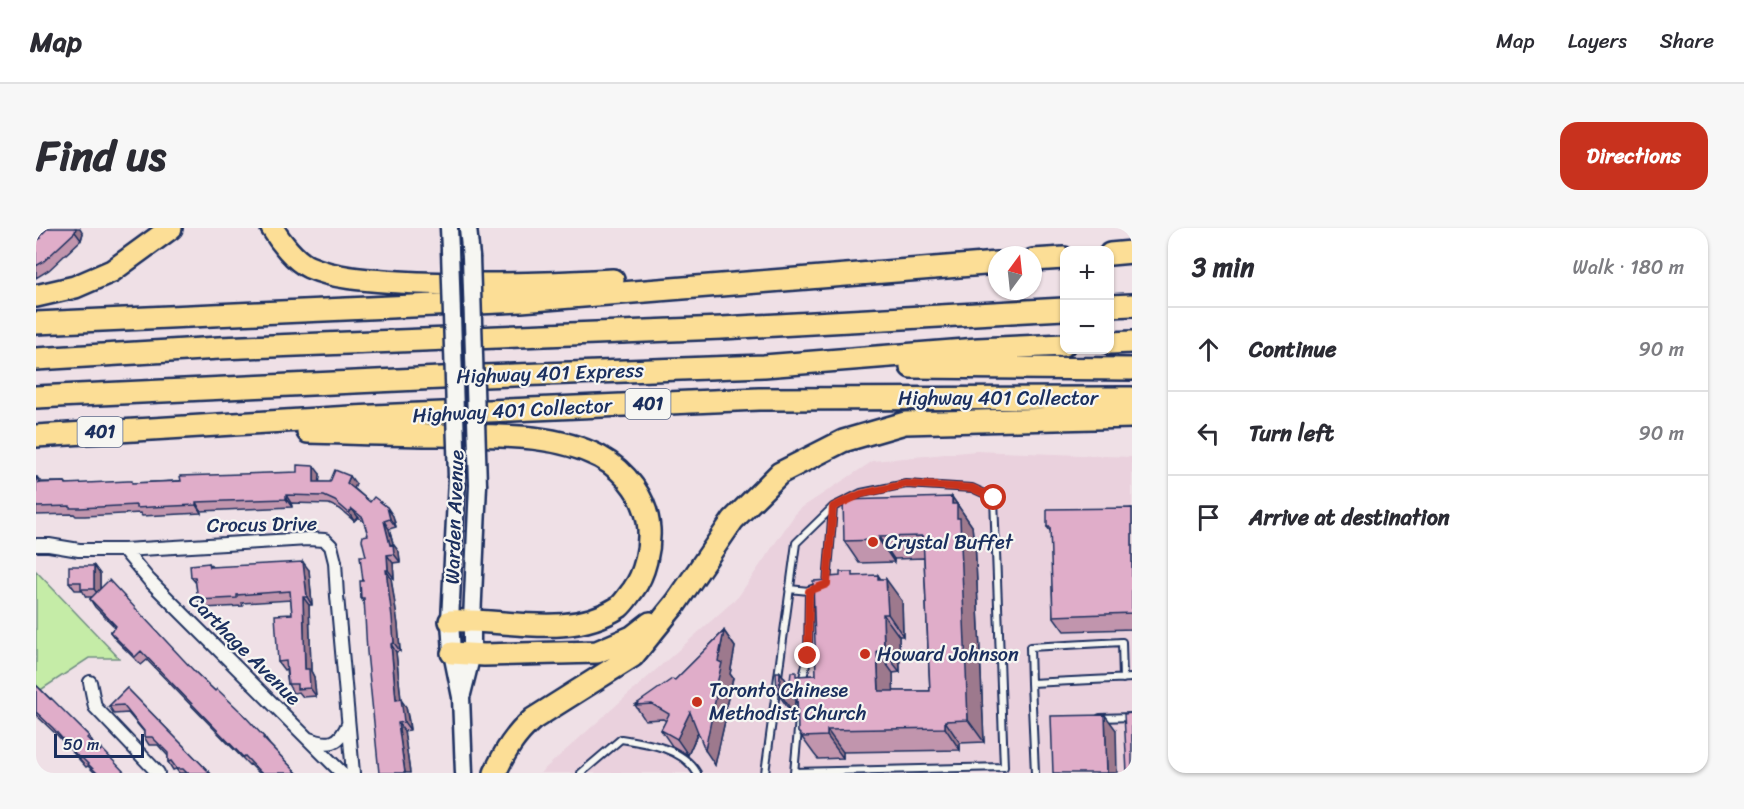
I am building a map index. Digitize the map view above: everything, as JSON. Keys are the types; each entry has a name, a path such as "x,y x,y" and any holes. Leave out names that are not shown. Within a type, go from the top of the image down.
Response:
{"highway":[{"path":"36,296 75,287 112,271 171,228"},
{"path":"272,228 281,243 307,267 338,276 380,281 452,285 540,284 670,276 802,280"},
{"path":"1114,254 1132,252"},
{"path":"1042,259 1060,258"},
{"path":"36,323 521,301 988,264"},
{"path":"1114,306 1132,305"},
{"name":"Highway 401 Express","path":"36,358 219,348 722,328 1060,309"},
{"path":"1114,343 1132,342"},
{"name":"Highway 401 Express","path":"36,397 472,376 764,366 978,349 1060,345"},
{"path":"764,366 1132,369"},
{"name":"Highway 401 Collector","path":"36,435 351,417 759,399 1132,398"},
{"path":"495,773 506,748 519,731 533,719 633,656 676,603 733,520 780,472 843,441 905,423 1132,417"},
{"path":"164,429 489,435 542,439 572,446 601,458 626,477 644,505 649,529 648,547 641,579 621,606 595,619 551,626 472,620 450,621"},
{"path":"462,654 597,652 632,637 676,603"}],"main road":[{"name":"Warden Avenue","path":"449,228 457,478 450,621 462,654"},
{"name":"Warden Avenue","path":"464,773 462,654 472,620 478,485 471,257 468,228"}],"street":[{"name":"Crocus Drive","path":"36,545 79,550 124,550 308,539 325,540 330,546 335,562 336,596 353,773"},
{"name":"Carthage Avenue","path":"124,550 149,580 342,773"},
{"path":"90,682 95,707 158,773"},
{"path":"305,738 322,743 332,743 342,737 348,723"}],"lane":[{"path":"765,773 796,543 833,507 861,494 906,484 972,488 994,498 1004,767 794,773 799,714"},
{"path":"789,589 809,591 827,584 833,507"},
{"path":"828,578 839,578"},
{"path":"801,691 808,656 809,591"},
{"path":"1035,773 1030,647 1122,642 1123,679"},
{"path":"1031,683 1132,678"},
{"path":"777,680 786,680"},
{"path":"794,680 802,680"},
{"path":"1090,719 1128,717 1125,729"},
{"path":"581,773 621,739 655,744 682,758 698,773"}],"shaded area":[{"path":"976,451 1132,457 1132,773 540,773 738,597 798,510 873,461"}],"green space":[{"path":"36,571 119,658 89,658 36,693"}],"building":[{"path":"48,228 76,228 75,232 36,266 36,241"},
{"path":"297,465 314,466 314,482 330,482 335,470 350,476 347,483 370,502 374,497 387,507 390,519 384,521 390,545 393,544 394,554 387,555 388,570 386,570 394,643 391,644 396,700 401,699 404,722 398,723 405,773 379,773 364,598 361,598 360,581 363,581 360,556 366,556 362,540 363,536 368,535 363,518 352,509 349,513 335,501 324,496 286,495 286,499 196,502 196,505 136,508 136,505 80,508 36,507 36,477 39,483 65,482 66,484 181,481 180,476 297,472"},
{"path":"952,497 952,504 957,504 957,518 960,518 968,720 945,721 945,728 827,730 827,736 803,737 798,732 797,691 789,691 791,672 796,672 796,676 816,675 813,581 829,580 829,577 840,576 840,572 853,572 853,576 878,575 878,579 886,579 888,614 883,614 884,651 877,651 879,691 930,691 923,536 844,541 843,500"},
{"path":"1132,508 1132,613 1053,616 1050,527 1047,527 1047,509"},
{"path":"303,562 307,597 303,597 305,669 309,669 310,688 297,689 297,684 288,684 286,661 278,662 275,615 292,614 290,591 237,595 237,598 198,600 195,577 191,577 190,565 209,563 210,567"},
{"path":"69,566 94,566 94,589 81,589 81,582 69,582"},
{"path":"109,580 195,672 241,712 297,773 261,773 141,651 135,657 110,632 116,626 90,599"},
{"path":"724,631 718,661 722,663 705,750 690,712 677,739 661,730 669,714 652,704 635,705 672,679 675,680"},
{"path":"776,672 780,672 779,692 777,692"},
{"path":"36,685 89,736 87,738 100,751 102,749 125,773 97,773 82,758 80,759 36,712"},
{"path":"127,688 210,773 187,773 183,769 177,769 171,761 168,762 168,753 152,737 144,737 144,731 123,705 109,706"},
{"path":"1132,713 1132,773 1127,773 1124,714"},
{"path":"1105,715 1107,773 1053,773 1051,716"}],"place":[{"name":"Crystal Buffet","path":"873,542"},
{"name":"Howard Johnson","path":"865,654"},
{"name":"Toronto Chinese Methodist Church","path":"697,702"}],"route":[{"path":"808,656 809,591 827,584 833,507 861,494 906,484 972,488 994,498"}]}
